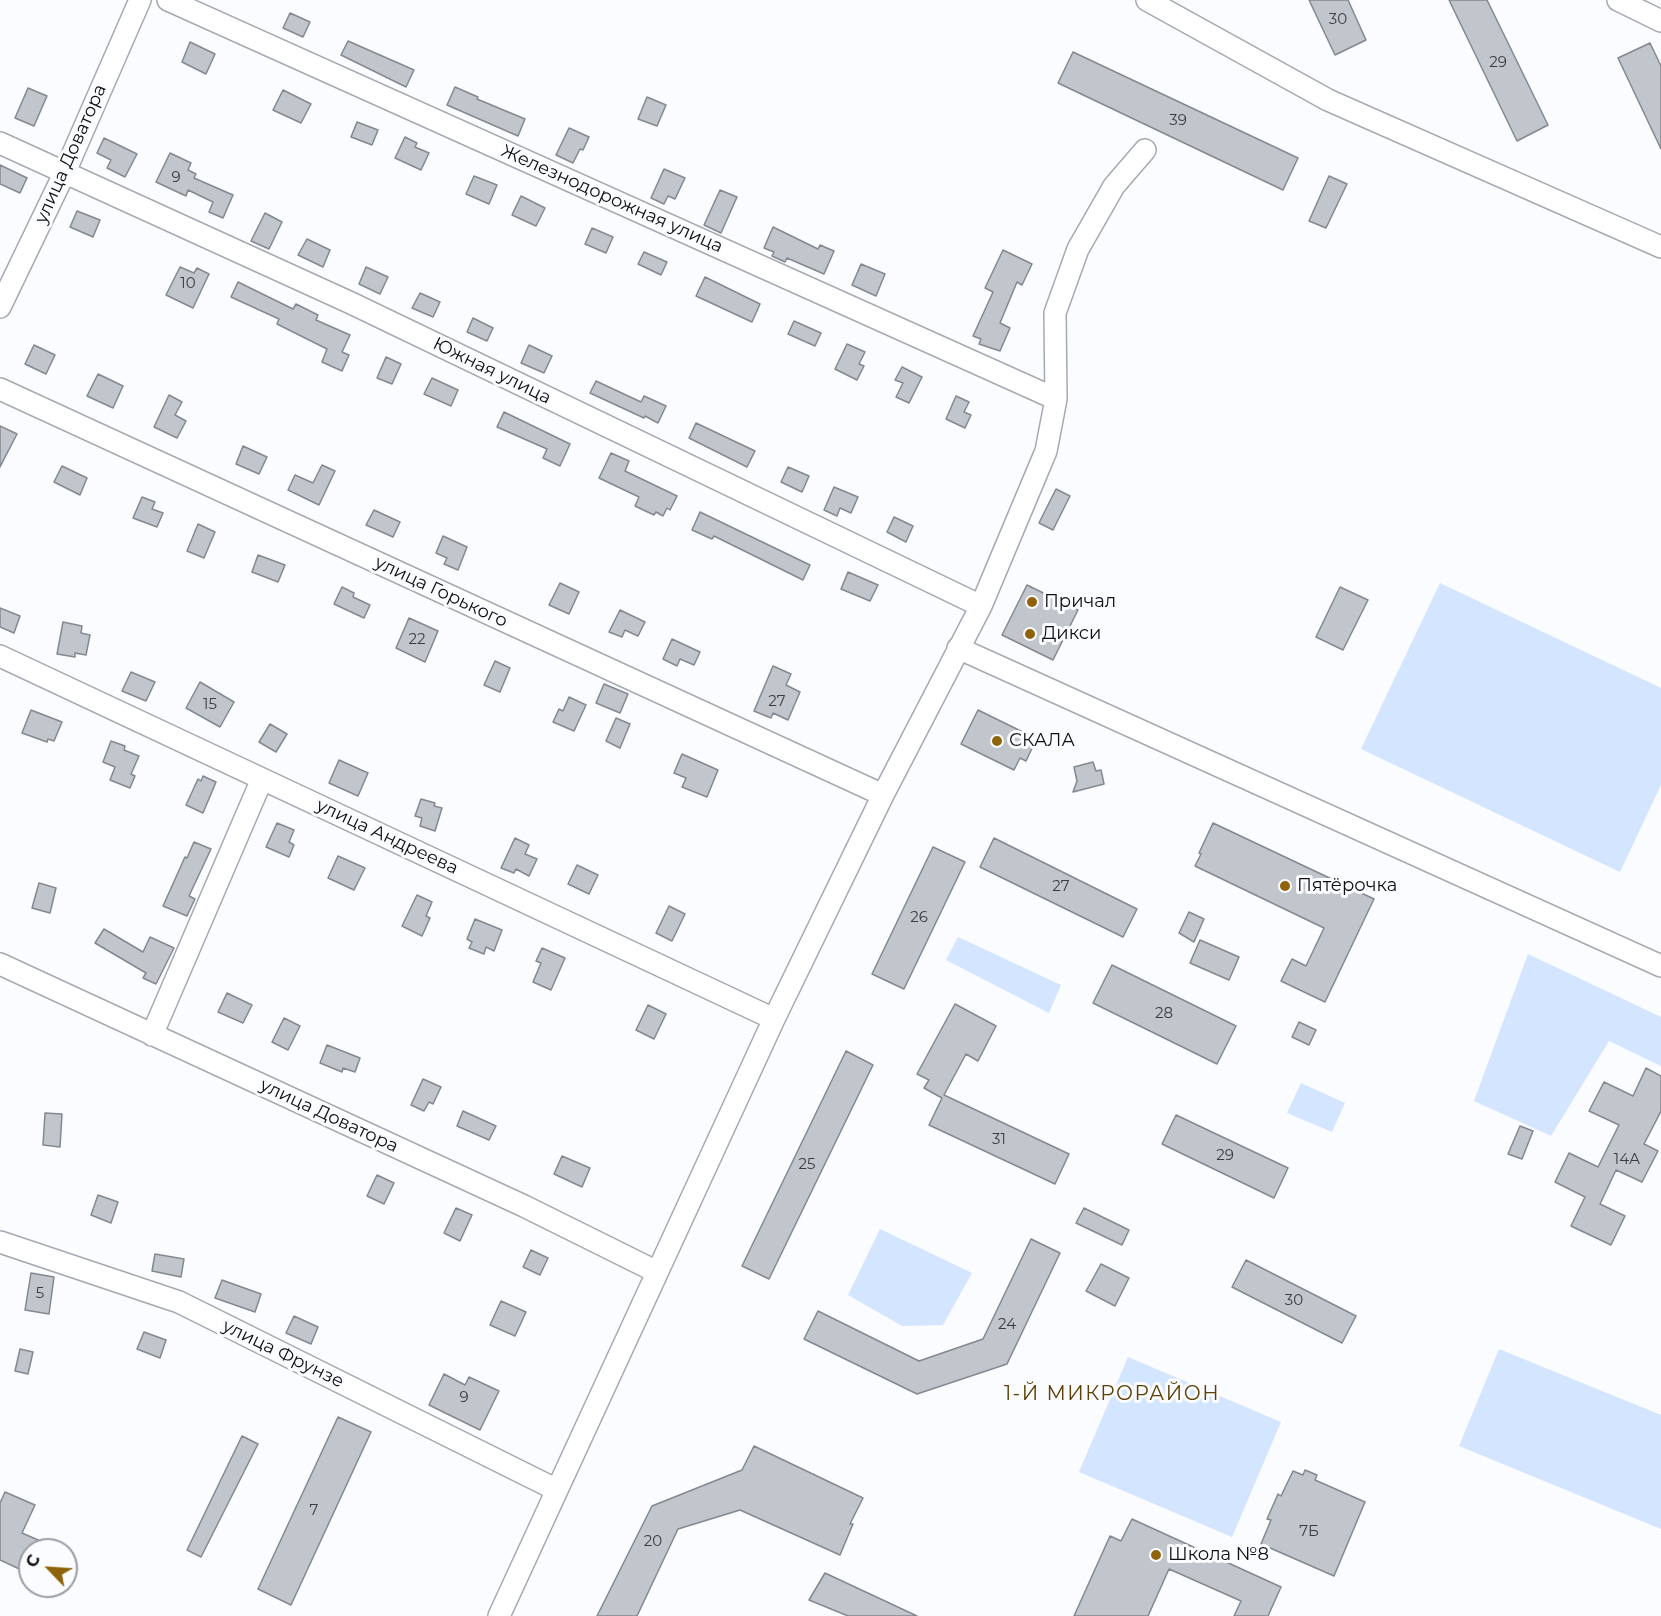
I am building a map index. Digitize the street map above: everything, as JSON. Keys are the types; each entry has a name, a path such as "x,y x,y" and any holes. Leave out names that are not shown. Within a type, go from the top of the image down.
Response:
{"street":[{"name":"улица Доватора","path":"0,307 64,174 140,0"},
{"name":"Железнодорожная улица","path":"168,0 1056,399"},
{"path":"1147,0 1328,100 1661,247"},
{"path":"1618,0 1661,21"},
{"name":"Южная улица","path":"0,143 351,303 981,606"},
{"path":"500,1616 774,1018 882,795 981,606 1046,451 1056,399 1055,313 1078,249 1114,186 1144,150"},
{"name":"улица Горького","path":"0,389 882,795"},
{"path":"958,648 1661,966"},
{"name":"улица Андреева","path":"0,656 774,1018"},
{"path":"152,1035 262,779"},
{"name":"улица Доватора","path":"0,964 514,1202 657,1272"},
{"name":"улица Фрунзе","path":"0,1242 179,1302 557,1490"}],"shaded area":[{"path":"1440,583 1661,688 1661,785 1620,872 1361,749"},
{"path":"958,937 1061,985 1049,1013 946,960"},
{"path":"1528,954 1661,1017 1661,1066 1609,1041 1551,1136 1474,1101"},
{"path":"1301,1083 1345,1103 1332,1132 1287,1113"},
{"path":"880,1229 972,1273 943,1325 902,1326 848,1295"},
{"path":"1499,1349 1661,1415 1661,1529 1459,1446"},
{"path":"1128,1357 1281,1422 1232,1537 1079,1472"}],"building":[{"path":"1309,0 1348,0 1366,40 1335,55"},
{"path":"1449,0 1487,0 1548,125 1517,141"},
{"path":"290,13 310,22 303,37 283,28"},
{"path":"348,41 414,70 406,87 341,55"},
{"path":"190,42 215,54 206,74 182,62"},
{"path":"1650,43 1661,66 1661,149 1618,58"},
{"path":"1073,52 1298,158 1283,190 1058,83"},
{"path":"455,87 525,119 518,136 447,105"},
{"path":"28,88 47,96 34,126 15,118"},
{"path":"283,90 311,104 301,123 273,110"},
{"path":"647,97 666,105 657,126 638,119"},
{"path":"357,122 378,130 372,145 351,137"},
{"path":"569,128 589,137 573,163 556,155"},
{"path":"405,137 417,143 415,147 429,153 421,170 395,158"},
{"path":"104,138 137,154 125,177 107,168 111,160 97,153"},
{"path":"170,153 191,163 188,170 196,174 194,178 233,195 223,218 209,212 213,202 188,190 186,196 156,182"},
{"path":"0,165 27,178 20,193 0,184"},
{"path":"664,169 685,178 675,199 668,196 664,204 651,198"},
{"path":"474,176 497,185 489,204 466,194"},
{"path":"1329,176 1347,184 1326,228 1309,221"},
{"path":"720,190 737,197 721,233 704,225"},
{"path":"521,196 545,208 536,226 512,215"},
{"path":"77,211 100,220 93,237 70,227"},
{"path":"265,213 282,222 269,249 251,241"},
{"path":"773,227 818,249 820,245 834,251 824,274 787,258 785,262 772,256 774,252 764,248"},
{"path":"592,228 613,237 606,253 585,244"},
{"path":"307,239 330,250 323,267 298,255"},
{"path":"1003,250 1032,264 1022,285 1017,282 1000,323 1010,328 1000,351 979,344 981,339 973,336 993,292 985,288"},
{"path":"644,252 667,262 661,275 638,264"},
{"path":"861,264 885,274 876,296 852,285"},
{"path":"180,267 194,273 197,268 209,274 193,308 166,295"},
{"path":"366,267 388,277 380,294 359,284"},
{"path":"705,277 760,304 752,322 696,296"},
{"path":"238,282 293,309 296,304 318,315 316,320 350,335 342,352 349,355 342,371 322,362 327,349 277,324 279,319 231,297"},
{"path":"420,293 440,302 433,317 412,308"},
{"path":"473,318 493,328 487,341 467,332"},
{"path":"794,321 821,333 815,346 788,334"},
{"path":"847,344 865,352 859,364 864,366 857,380 835,369"},
{"path":"34,345 55,355 46,374 25,364"},
{"path":"529,345 552,356 544,373 521,363"},
{"path":"386,357 401,364 392,384 377,378"},
{"path":"902,367 922,377 909,403 896,397 903,383 895,380"},
{"path":"98,374 123,386 113,408 87,396"},
{"path":"432,378 458,390 451,406 424,394"},
{"path":"596,381 641,402 644,396 666,406 658,423 590,393"},
{"path":"169,395 182,402 175,415 186,421 177,438 154,427"},
{"path":"956,396 969,402 964,412 971,415 965,428 946,419"},
{"path":"504,412 570,444 560,466 543,458 547,449 497,427"},
{"path":"696,423 755,451 747,467 689,438"},
{"path":"0,426 17,434 0,467"},
{"path":"243,446 267,457 259,474 236,464"},
{"path":"611,453 629,461 625,471 677,496 670,510 667,508 663,516 656,512 654,515 635,506 639,497 599,478"},
{"path":"322,465 335,471 319,505 288,490 295,475 313,483"},
{"path":"62,466 87,478 80,495 54,482"},
{"path":"788,467 809,476 802,492 781,482"},
{"path":"834,487 858,497 851,513 840,508 837,516 824,510"},
{"path":"1056,489 1070,496 1053,530 1039,523"},
{"path":"142,497 155,502 152,509 163,513 157,527 133,518"},
{"path":"374,510 400,522 393,537 366,525"},
{"path":"700,512 810,565 803,580 714,536 712,539 692,530"},
{"path":"894,517 913,526 906,542 887,532"},
{"path":"198,524 215,532 204,558 187,551"},
{"path":"443,536 467,547 458,570 444,564 447,558 436,553"},
{"path":"258,555 285,565 278,582 252,572"},
{"path":"848,572 878,585 870,601 841,589"},
{"path":"560,583 579,592 569,614 549,605"},
{"path":"1027,585 1078,610 1053,660 1002,635"},
{"path":"342,587 354,593 353,597 370,605 364,618 334,604"},
{"path":"1340,587 1368,600 1343,650 1316,637"},
{"path":"0,608 20,616 14,633 0,627"},
{"path":"620,610 645,622 638,636 625,630 622,637 609,632"},
{"path":"409,618 438,631 425,662 396,648"},
{"path":"63,622 82,626 81,633 90,635 86,655 75,653 75,657 57,654"},
{"path":"672,639 700,652 694,665 680,659 677,666 663,659"},
{"path":"495,661 510,668 500,692 484,685"},
{"path":"773,666 791,674 786,685 800,692 788,720 773,713 771,718 754,711"},
{"path":"131,672 155,682 146,701 122,691"},
{"path":"200,682 234,702 220,727 186,708"},
{"path":"604,684 628,694 620,713 596,703"},
{"path":"569,697 586,705 574,731 553,722 559,709 563,711"},
{"path":"31,710 62,722 54,741 48,739 47,742 22,733"},
{"name":"СКАЛА","path":"978,710 1031,736 1029,739 1035,742 1026,761 1020,758 1014,770 961,744"},
{"path":"616,718 630,724 620,748 606,741"},
{"path":"270,724 287,734 276,752 259,742"},
{"path":"111,741 125,746 124,750 139,756 131,774 135,776 130,788 110,780 115,767 103,762"},
{"path":"682,754 718,770 707,797 682,787 686,778 674,773"},
{"path":"339,760 368,773 358,796 329,783"},
{"path":"1093,762 1096,771 1101,770 1104,784 1073,792 1077,781 1074,767"},
{"path":"203,776 216,782 203,813 186,805 198,779 201,781"},
{"path":"421,799 435,803 434,806 442,808 435,831 420,826 422,818 415,816"},
{"path":"277,823 294,830 289,842 294,845 289,857 266,847"},
{"path":"1213,823 1374,899 1325,1002 1281,981 1292,959 1306,966 1324,928 1195,866"},
{"path":"515,838 529,845 525,854 537,859 529,876 516,869 514,873 501,868"},
{"path":"994,838 1137,909 1123,937 980,867"},
{"path":"194,842 211,849 189,896 195,899 187,916 163,906"},
{"path":"933,847 965,862 904,989 872,974"},
{"path":"338,856 365,868 354,890 328,878"},
{"path":"577,865 598,875 589,894 568,884"},
{"path":"39,883 56,888 50,913 32,908"},
{"path":"417,895 432,902 426,916 430,918 422,936 402,926"},
{"path":"669,906 685,914 672,941 656,933"},
{"path":"1189,912 1204,919 1194,942 1179,933"},
{"path":"475,919 502,930 494,951 486,947 484,954 469,948 472,942 467,939"},
{"path":"104,929 143,952 150,937 174,948 156,984 143,978 146,973 95,943"},
{"path":"1200,940 1239,957 1229,980 1190,963"},
{"path":"542,948 565,958 551,990 533,982 541,963 536,961"},
{"path":"1112,965 1236,1026 1217,1064 1093,1003"},
{"path":"227,993 252,1005 243,1023 218,1012"},
{"path":"955,1004 996,1026 978,1061 966,1054 944,1095 1069,1154 1055,1184 929,1125 942,1098 924,1088 929,1080 917,1074"},
{"path":"648,1005 666,1014 654,1039 636,1030"},
{"path":"284,1018 300,1026 288,1050 272,1042"},
{"path":"1299,1022 1316,1030 1309,1045 1292,1037"},
{"path":"327,1045 360,1058 355,1072 343,1068 342,1072 320,1063"},
{"path":"846,1051 873,1065 769,1279 742,1266"},
{"path":"1646,1068 1661,1076 1661,1111 1644,1144 1658,1151 1642,1182 1616,1170 1600,1204 1625,1216 1611,1245 1571,1226 1585,1197 1555,1182 1569,1153 1598,1167 1619,1125 1589,1111 1604,1082 1633,1096"},
{"path":"423,1079 441,1087 433,1104 429,1102 424,1111 411,1105"},
{"path":"463,1111 496,1126 489,1140 457,1126"},
{"path":"45,1113 62,1114 60,1147 43,1145"},
{"path":"1176,1115 1288,1168 1274,1198 1162,1144"},
{"path":"1520,1126 1533,1131 1522,1159 1508,1154"},
{"path":"562,1156 590,1168 582,1187 554,1174"},
{"path":"377,1175 394,1183 384,1204 367,1196"},
{"path":"98,1195 118,1202 111,1223 91,1215"},
{"path":"456,1208 472,1215 460,1241 444,1233"},
{"path":"1084,1208 1129,1230 1122,1245 1076,1223"},
{"path":"1031,1239 1060,1253 1007,1364 917,1394 804,1339 818,1311 919,1361 983,1339"},
{"path":"531,1250 548,1258 540,1275 523,1267"},
{"path":"155,1254 184,1259 181,1277 152,1271"},
{"path":"1246,1260 1356,1316 1342,1343 1232,1287"},
{"path":"1101,1264 1129,1278 1115,1306 1086,1291"},
{"path":"31,1273 54,1277 49,1314 25,1310"},
{"path":"222,1280 261,1294 255,1312 215,1298"},
{"path":"501,1301 526,1312 515,1336 490,1325"},
{"path":"294,1316 318,1327 311,1344 286,1333"},
{"path":"144,1332 166,1340 160,1358 137,1349"},
{"path":"20,1349 33,1352 28,1374 15,1371"},
{"path":"444,1374 465,1385 469,1377 499,1391 480,1430 429,1405"},
{"path":"338,1417 371,1432 291,1605 258,1589"},
{"path":"242,1436 258,1444 201,1557 187,1550"},
{"path":"754,1446 863,1498 850,1524 853,1524 840,1555 740,1510 678,1529 637,1616 597,1616 652,1506 742,1470"},
{"path":"1305,1470 1317,1475 1315,1480 1365,1502 1334,1576 1261,1544 1271,1520 1267,1519 1278,1494 1281,1496 1293,1471 1303,1475"},
{"path":"5,1492 35,1505 22,1533 33,1538 18,1538 18,1568 0,1560 0,1503"},
{"name":"Школа №8","path":"1132,1519 1281,1587 1268,1616 1234,1616 1241,1601 1169,1569 1148,1616 1074,1616 1110,1536 1121,1541"},
{"path":"825,1573 917,1616 848,1616 809,1600"}],"place":[{"name":"Причал","path":"1032,602"},
{"name":"Дикси","path":"1030,634"},
{"name":"СКАЛА","path":"997,741"},
{"name":"Пятёрочка","path":"1285,886"},
{"name":"Школа №8","path":"1156,1555"}],"district":[{"name":"1-Й МИКРОРАЙОН","path":"1112,1394"}]}
